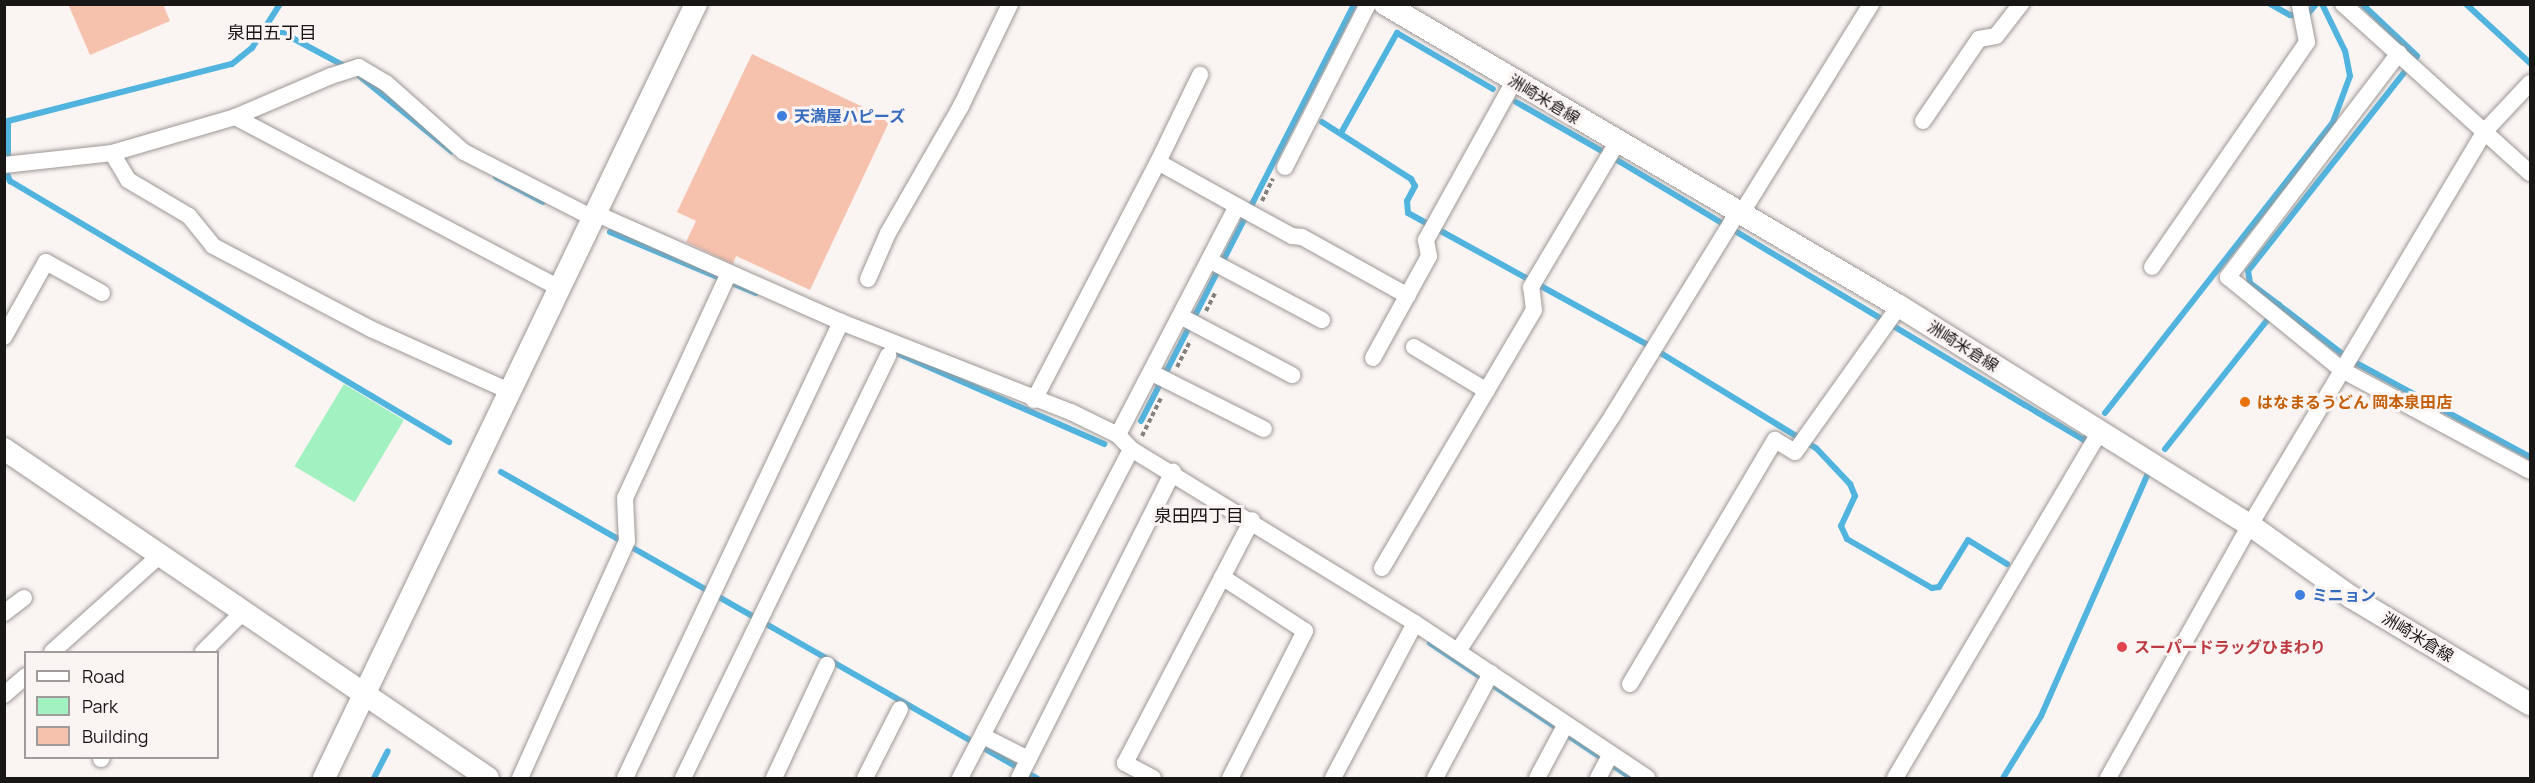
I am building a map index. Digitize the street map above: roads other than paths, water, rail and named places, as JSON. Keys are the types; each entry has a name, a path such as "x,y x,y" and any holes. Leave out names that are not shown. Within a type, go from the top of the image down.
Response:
{"street":[{"path":"324,778 561,290 696,4"},
{"path":"868,279 888,233 961,106 1010,4"},
{"path":"1285,167 1368,4"},
{"name":"洲崎米倉線","path":"1384,4 1617,143 1892,316 2100,431 2250,525 2351,597 2530,704"},
{"path":"1458,651 1654,348 1871,4"},
{"path":"1923,121 1979,39 1996,36 2021,4"},
{"path":"2343,4 2530,173"},
{"path":"2152,267 2307,42 2299,10"},
{"path":"2407,60 2228,277 2342,370 2530,471"},
{"path":"4,165 112,153 235,117 331,75 359,67 386,83 464,152 596,217 727,278 839,326 1034,399 1118,435 1133,449 1252,520 1458,651 1487,679 1563,730 1605,764 1647,778"},
{"path":"1034,399 1158,162 1200,75"},
{"path":"1373,358 1429,256 1426,240 1514,81"},
{"path":"2108,778 2250,525 2485,130 2530,83"},
{"path":"235,117 561,290"},
{"path":"1382,568 1534,310 1533,284 1617,143"},
{"path":"112,153 128,180 189,216 213,246 371,329 511,392"},
{"path":"1158,162 1292,236 1302,237 1407,296"},
{"path":"1118,435 1162,378 1246,211"},
{"path":"4,337 46,262 102,293"},
{"path":"1218,266 1322,320"},
{"path":"520,778 627,541 625,498 727,278"},
{"path":"1630,684 1775,440 1795,452 1892,316"},
{"path":"1190,321 1292,375"},
{"path":"625,778 712,593 719,573 839,326"},
{"path":"1414,347 1487,391"},
{"path":"683,778 757,620 888,355"},
{"path":"1162,378 1264,429"},
{"path":"1895,778 2100,431"},
{"path":"4,449 363,696 488,778"},
{"path":"960,778 1133,449"},
{"path":"979,742 1023,770 1173,472"},
{"path":"1154,778 1125,763 1252,520"},
{"path":"53,651 159,556"},
{"path":"1222,577 1305,632 1230,778"},
{"path":"4,613 24,598"},
{"path":"204,651 242,613"},
{"path":"1333,778 1414,623"},
{"path":"774,778 827,665"},
{"path":"4,695 24,678"},
{"path":"1435,778 1487,679"},
{"path":"865,778 900,709"},
{"path":"1536,778 1563,730"}],"waterway":[{"path":"4,122 232,64 252,48 280,4"},
{"path":"2270,4 2290,15 2306,16 2316,4"},
{"path":"2105,413 2333,122 2350,76 2345,51 2322,4"},
{"path":"2165,449 2279,305 2250,283 2248,271 2417,56 2362,4"},
{"path":"2466,4 2530,63"},
{"path":"1141,421 1353,6"},
{"path":"270,26 348,68"},
{"path":"1341,133 1397,33 1493,89"},
{"path":"357,74 451,151"},
{"path":"1516,102 1600,150"},
{"path":"8,122 8,156"},
{"path":"1322,122 1411,179 1415,186 1407,201 1408,213 1646,344 1816,448 1850,484 1855,496 1841,526 1847,539 1932,588 1939,587 1968,540 2007,564"},
{"path":"1617,160 2084,440 2086,438"},
{"path":"7,174 10,181 449,442"},
{"path":"496,177 543,202"},
{"path":"610,232 756,293"},
{"path":"2279,305 2341,353"},
{"path":"890,350 1104,444"},
{"path":"2358,364 2530,457"},
{"path":"501,472 618,539"},
{"path":"2003,778 2041,716 2148,473"},
{"path":"633,548 1037,778"},
{"path":"1430,643 1632,778"},
{"path":"374,778 388,751"}],"place":[{"name":"天満屋ハピーズ","path":"782,116"},
{"name":"はなまるうどん 岡本泉田店","path":"2245,402"},
{"name":"ミニョン","path":"2300,595"},
{"name":"スーパードラッグひまわり","path":"2122,647"}],"district":[{"name":"泉田五丁目","path":"272,32"},
{"name":"泉田四丁目","path":"1199,515"}]}
